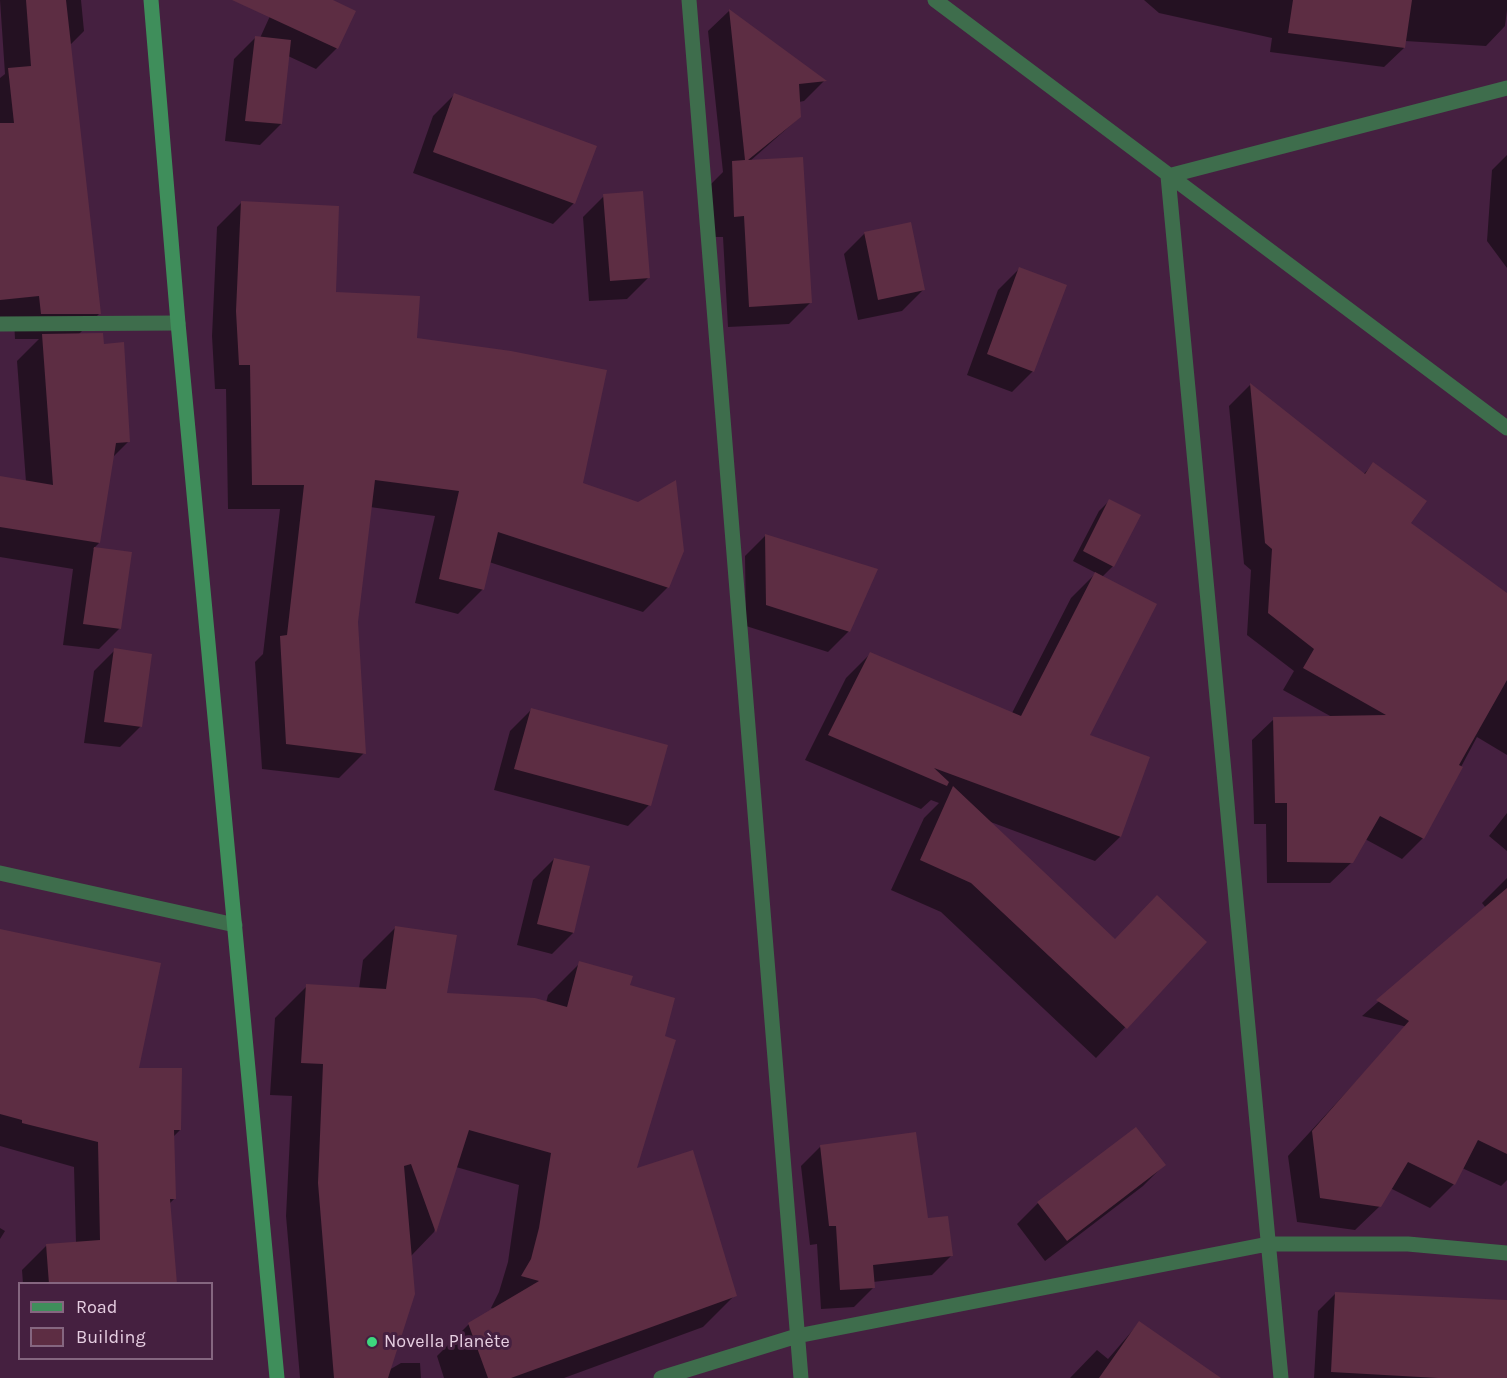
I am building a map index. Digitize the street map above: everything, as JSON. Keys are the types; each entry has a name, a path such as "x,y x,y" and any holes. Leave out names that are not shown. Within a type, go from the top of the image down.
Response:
{"main road":[{"path":"151,0 178,323 277,1378"}],"street":[{"path":"689,0 801,1378"},
{"path":"935,0 1507,428"},
{"path":"1168,176 1507,88"},
{"path":"1168,176 1281,1378"},
{"path":"0,324 178,323"},
{"path":"0,873 235,925"},
{"path":"661,1378 797,1336 1268,1244 1408,1244 1507,1253"}],"building":[{"path":"26,0 66,0 101,314 41,314 39,296 0,300 0,123 14,123 8,68 31,66"},
{"path":"232,0 333,0 356,11 338,49"},
{"path":"1293,0 1412,0 1405,48 1288,33"},
{"path":"729,9 827,81 799,84 801,117 748,160 803,157 812,303 749,307 744,216 734,217 732,161 745,160"},
{"path":"255,36 291,40 282,124 245,121"},
{"path":"454,93 597,146 575,204 433,152"},
{"path":"643,191 650,278 610,281 603,194"},
{"path":"241,201 339,206 336,292 420,296 417,338 511,351 607,370 583,483 638,502 676,480 684,551 669,588 498,532 484,590 439,579 459,491 375,480 358,622 366,754 286,744 280,636 287,635 304,485 252,485 250,365 239,365 236,311"},
{"path":"911,222 925,290 878,300 864,232"},
{"path":"1019,267 1067,285 1034,372 987,354"},
{"path":"103,333 104,344 124,342 130,442 116,443 100,543 0,527 0,476 53,485 42,334"},
{"path":"1250,383 1365,474 1373,462 1427,501 1411,523 1507,593 1507,680 1459,765 1463,767 1424,839 1380,816 1353,863 1287,862 1287,803 1275,803 1273,717 1386,715 1303,668 1314,649 1268,613 1272,549 1265,543"},
{"path":"1109,499 1141,515 1114,567 1083,551"},
{"path":"765,534 878,569 850,632 766,605"},
{"path":"94,547 132,552 121,629 83,624"},
{"path":"1095,572 1157,604 1090,735 1150,757 1121,837 934,768 949,782 947,786 828,735 870,652 1021,716"},
{"path":"114,648 152,654 142,727 104,722"},
{"path":"531,708 668,745 651,806 514,769"},
{"path":"953,786 1115,939 1157,895 1207,942 1127,1029 971,883 920,860"},
{"path":"554,858 590,866 574,933 537,924"},
{"path":"1507,888 1507,1154 1478,1140 1455,1185 1408,1162 1381,1207 1320,1198 1312,1131 1409,1021 1376,1000"},
{"path":"395,926 457,935 447,993 535,998 567,1007 579,961 633,976 630,985 675,998 665,1036 676,1040 637,1168 693,1150 737,1296 511,1378 488,1378 468,1323 539,1281 521,1276 531,1259 539,1228 551,1153 469,1130 436,1233 411,1164 404,1166 415,1294 388,1378 334,1378 318,1183 323,1064 301,1063 306,984 386,989"},
{"path":"0,929 161,963 139,1068 182,1068 181,1130 174,1130 176,1199 170,1199 177,1282 49,1282 46,1244 100,1240 98,1142 22,1123 22,1120 0,1114"},
{"path":"1136,1127 1166,1165 1067,1241 1037,1202"},
{"path":"916,1132 928,1218 948,1216 953,1256 873,1265 875,1288 840,1290 836,1226 829,1226 820,1145"},
{"path":"1335,1292 1507,1300 1507,1378 1438,1378 1331,1372"},
{"path":"1139,1321 1221,1378 1099,1378"}],"place":[{"name":"Novella Planète","path":"372,1342"}]}
